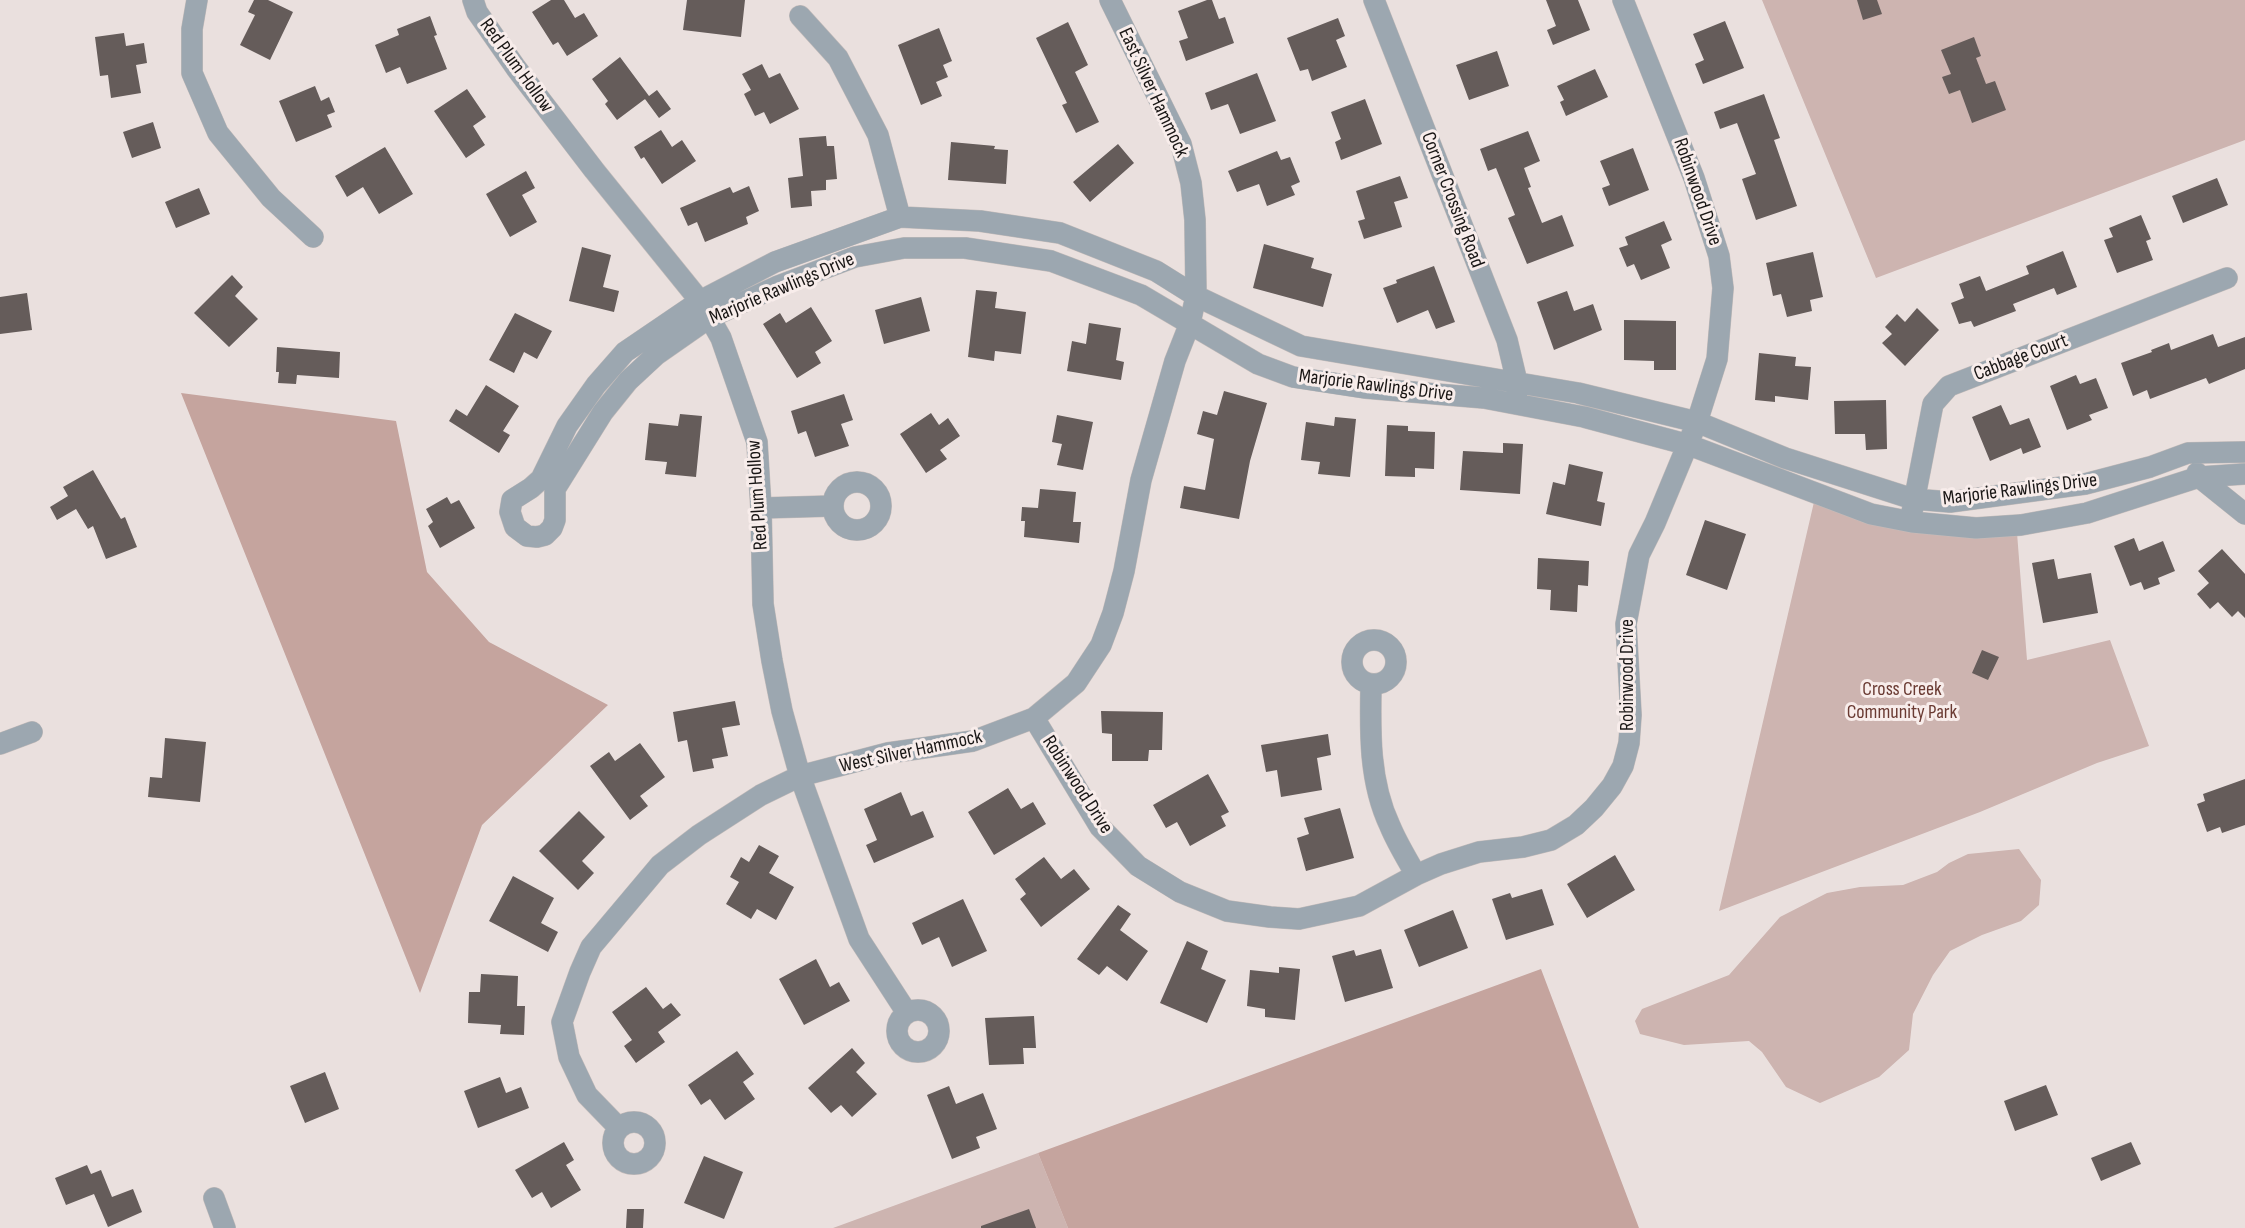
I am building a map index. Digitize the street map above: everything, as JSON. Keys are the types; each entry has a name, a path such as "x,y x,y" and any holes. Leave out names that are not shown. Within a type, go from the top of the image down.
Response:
{"street":[{"path":"197,0 192,29 192,73 218,133 272,198 313,237"},
{"name":"Red Plum Hollow","path":"473,0 477,12 516,68 705,309 721,338 757,442 764,604 782,711 800,776 859,939 907,1013"},
{"name":"East Silver Hammock","path":"1110,0 1181,144 1192,192 1196,296"},
{"name":"Corner Crossing Road","path":"1374,0 1507,340 1517,382 1517,403"},
{"name":"Robinwood Drive","path":"1034,718 1100,827 1138,866 1180,892 1227,911 1270,918 1299,919 1359,906 1416,875 1479,852 1523,847 1551,840 1576,825 1594,808 1612,786 1623,766 1629,743 1631,715 1626,624 1636,566 1689,445 1717,359 1723,288 1719,256 1694,178 1623,0"},
{"path":"800,16 838,58 878,135 900,217"},
{"name":"Marjorie Rawlings Drive","path":"2245,452 2188,453 2085,484 1950,502 1914,499 1785,458 1697,422 1578,393 1301,346 1196,296 1156,271 1060,233 980,221 900,217 775,262 705,309 625,351 596,385 567,426 541,479 512,500 510,512 515,527 527,536 537,537 552,528 555,520 555,489 603,412 628,381 705,309 778,286 855,257 904,248 965,248 1051,261 1141,295 1258,364 1293,377 1365,388 1484,398 1584,417 1689,445 1871,514 1912,522 1976,528 2021,525 2087,513 2199,477 2245,474"},
{"name":"Cabbage Court","path":"1912,522 1914,499 1933,404 1949,386 2227,278"},
{"name":"West Silver Hammock","path":"619,1128 587,1095 568,1057 562,1022 591,947 660,865 699,834 761,795 800,776 888,753 973,741 1034,718 1076,683 1101,645 1113,613 1124,571 1141,480 1175,361 1190,323 1196,296"},
{"path":"2188,453 2199,477 2245,514"},
{"path":"761,508 832,506"},
{"path":"1371,685 1370,743 1377,786 1389,825 1416,875"},
{"path":"0,744 32,732"},
{"path":"214,1198 225,1228"}],"green space":[{"path":"1762,0 2245,0 2245,140 1876,278"},
{"name":"Cross Creek Community Park","path":"1814,502 2017,533 2027,660 2110,640 2149,746 2097,763 1980,812 1719,911"},
{"path":"2019,849 2041,880 2039,905 2021,921 1982,935 1950,951 1933,975 1913,1014 1909,1050 1879,1077 1820,1103 1786,1087 1762,1052 1749,1041 1684,1045 1640,1034 1635,1021 1642,1009 1729,975 1780,917 1827,893 1860,887 1903,885 1937,872 1968,854"},
{"path":"1038,1153 1068,1228 833,1228"}],"shaded area":[{"path":"181,393 396,421 427,572 489,642 608,705 482,825 420,993"},
{"path":"1541,969 1639,1228 1068,1228 1038,1153"}],"building":[{"path":"254,0 268,0 293,12 270,60 240,45 255,15 248,12"},
{"path":"551,0 564,0 575,18 584,13 598,36 567,56 558,42 553,45 532,12"},
{"path":"687,0 745,0 741,37 683,30"},
{"path":"1212,0 1219,19 1225,17 1234,43 1186,61 1179,41 1188,38 1178,11"},
{"path":"1546,0 1578,0 1590,30 1553,45 1547,30 1556,26"},
{"path":"1857,0 1877,0 1882,14 1863,20"},
{"path":"430,16 437,35 434,36 447,69 407,84 400,67 386,73 375,45 399,35 397,29"},
{"path":"1338,18 1345,36 1336,40 1347,67 1312,81 1308,69 1300,71 1287,38"},
{"path":"1725,21 1744,68 1703,84 1695,64 1704,60 1693,34"},
{"path":"1068,22 1088,65 1075,72 1099,122 1076,133 1062,105 1067,103 1036,38"},
{"path":"939,28 952,61 943,65 948,77 936,82 942,96 921,105 898,45"},
{"path":"124,33 126,46 144,43 147,63 136,65 141,93 111,98 108,75 100,76 95,37"},
{"path":"1974,37 1981,56 1976,58 1986,84 1995,81 2006,110 1972,123 1960,90 1949,94 1942,77 1951,74 1941,50"},
{"path":"1497,51 1509,86 1469,100 1456,65"},
{"path":"620,57 649,96 617,120 605,104 608,101 592,79"},
{"path":"762,64 769,78 780,73 799,109 770,124 764,112 755,116 744,94 751,90 742,74"},
{"path":"1595,69 1608,97 1566,116 1560,102 1564,100 1557,86"},
{"path":"1257,73 1276,121 1240,134 1228,104 1211,110 1205,93"},
{"path":"315,86 321,101 329,97 335,112 327,115 332,127 296,142 279,101"},
{"path":"467,89 486,117 473,126 485,145 466,158 434,111"},
{"path":"657,90 671,109 659,118 645,99"},
{"path":"1764,94 1780,138 1774,140 1797,206 1756,220 1742,179 1756,174 1737,123 1720,129 1714,112"},
{"path":"1365,99 1382,144 1341,160 1335,142 1341,139 1331,112"},
{"path":"153,122 161,148 132,158 123,132"},
{"path":"661,130 672,147 682,140 696,161 662,184 644,157 641,159 634,147"},
{"path":"1528,131 1540,161 1524,168 1531,187 1528,188 1542,223 1562,215 1574,246 1527,264 1508,218 1515,215 1496,168 1488,171 1480,149"},
{"path":"826,136 827,146 834,146 837,179 826,180 826,190 811,191 812,206 791,208 788,178 803,176 799,138"},
{"path":"951,142 995,146 994,149 1008,150 1006,184 948,180"},
{"path":"1118,144 1134,163 1090,202 1073,182"},
{"path":"385,147 413,194 379,214 363,187 347,197 335,176"},
{"path":"1633,148 1649,190 1609,206 1602,188 1610,185 1600,161"},
{"path":"1277,151 1281,160 1290,157 1300,182 1291,186 1295,195 1267,206 1259,184 1237,192 1228,171"},
{"path":"526,171 535,188 522,195 537,222 510,237 486,194"},
{"path":"1400,176 1408,198 1394,202 1402,227 1364,239 1358,221 1365,219 1356,191"},
{"path":"2217,178 2228,205 2183,223 2172,196"},
{"path":"749,186 759,211 746,217 748,224 705,242 697,222 688,226 680,208 730,187 733,193"},
{"path":"199,188 210,214 176,228 165,202"},
{"path":"2141,215 2151,239 2146,241 2153,260 2117,273 2104,240 2113,237 2109,228"},
{"path":"1664,221 1672,240 1661,245 1670,268 1641,280 1634,264 1627,267 1619,248 1628,245 1625,237"},
{"path":"1264,244 1314,258 1311,268 1332,274 1323,307 1253,288"},
{"path":"582,247 611,255 603,287 619,291 614,312 569,301"},
{"path":"2063,251 2077,287 2057,295 2054,288 2013,304 2016,311 1974,327 1971,321 1959,324 1951,303 1964,298 1959,284 1980,276 1986,291 2029,274 2026,266"},
{"path":"1813,252 1823,297 1810,300 1812,311 1787,317 1781,294 1773,296 1766,263"},
{"path":"1434,266 1455,322 1436,329 1428,310 1397,323 1383,288 1397,283 1396,280"},
{"path":"232,275 243,287 235,296 258,319 229,347 194,313"},
{"path":"976,290 997,292 995,308 1026,312 1021,354 995,351 994,361 968,357"},
{"path":"1567,291 1574,311 1593,304 1602,330 1554,350 1537,302"},
{"path":"27,293 32,330 0,334 0,297"},
{"path":"921,297 930,331 884,344 875,310"},
{"path":"811,307 832,341 815,352 821,363 797,378 763,324 780,313 786,323"},
{"path":"1917,308 1939,330 1905,366 1882,343 1892,334 1885,327 1897,314 1905,322"},
{"path":"515,313 552,331 537,359 524,352 514,373 489,360"},
{"path":"1624,320 1676,321 1676,370 1654,370 1654,361 1624,360"},
{"path":"1089,323 1121,328 1116,360 1124,362 1121,380 1067,371 1072,341 1086,344"},
{"path":"2213,334 2218,347 2245,337 2245,369 2209,384 2206,378 2150,399 2147,390 2133,396 2121,363 2169,343 2171,350"},
{"path":"277,347 340,352 339,378 297,375 296,384 278,383"},
{"path":"1759,353 1796,357 1795,366 1811,367 1808,400 1775,396 1775,402 1755,400"},
{"path":"2076,375 2080,384 2096,378 2108,408 2089,415 2092,420 2067,430 2050,386"},
{"path":"486,385 519,406 503,431 510,435 499,453 449,421 456,409 467,416"},
{"path":"1224,391 1267,403 1250,461 1239,519 1180,508 1184,486 1205,490 1214,439 1197,434 1203,411 1217,415"},
{"path":"844,394 853,420 841,424 849,446 815,457 806,431 798,434 791,411"},
{"path":"1886,400 1887,449 1866,450 1865,434 1835,434 1834,401"},
{"path":"2001,405 2010,425 2029,418 2041,447 2023,454 2021,448 1990,461 1972,417"},
{"path":"931,413 939,425 948,418 960,436 940,450 947,459 926,473 900,434"},
{"path":"680,414 702,416 696,477 665,474 667,462 645,460 649,423 678,426"},
{"path":"1057,415 1093,422 1083,470 1057,465 1062,444 1052,442"},
{"path":"1335,417 1356,419 1350,477 1318,474 1320,462 1301,460 1306,422 1334,426"},
{"path":"1387,425 1408,426 1408,431 1435,432 1434,469 1415,468 1415,477 1385,476"},
{"path":"1503,443 1523,444 1520,494 1460,490 1463,451 1503,453"},
{"path":"1569,464 1603,472 1597,501 1605,503 1601,526 1546,514 1553,482 1565,485"},
{"path":"93,470 121,519 125,517 137,547 106,559 93,526 88,529 76,509 57,520 50,507 68,496 63,487"},
{"path":"1040,489 1076,492 1073,522 1081,522 1079,543 1024,537 1025,521 1021,521 1022,507 1038,508"},
{"path":"447,497 451,504 459,500 475,528 440,548 428,526 433,522 426,509"},
{"path":"1705,520 1746,534 1727,590 1686,575"},
{"path":"2134,538 2139,551 2163,541 2175,571 2158,578 2160,584 2144,590 2141,582 2130,586 2114,546"},
{"path":"2222,549 2245,574 2245,618 2238,611 2232,617 2218,602 2210,609 2197,594 2209,583 2198,571"},
{"path":"1538,558 1589,561 1588,586 1578,585 1577,612 1550,610 1551,590 1537,589"},
{"path":"2054,559 2058,579 2091,573 2098,613 2043,623 2032,563"},
{"path":"1982,650 1999,657 1988,680 1972,673"},
{"path":"735,701 740,725 722,728 728,756 712,759 714,768 693,772 687,740 678,742 673,712"},
{"path":"1101,711 1163,712 1162,750 1149,750 1148,761 1112,761 1112,734 1102,733"},
{"path":"1328,734 1331,755 1317,758 1322,790 1281,797 1277,770 1266,772 1261,745"},
{"path":"165,738 206,742 200,802 148,797 150,777 162,778"},
{"path":"640,743 665,777 640,796 648,806 630,820 590,766 609,752 615,761"},
{"path":"1208,774 1229,812 1221,816 1226,826 1190,846 1177,822 1166,828 1153,805"},
{"path":"2245,779 2245,825 2222,833 2220,827 2207,832 2197,804 2205,801 2203,794"},
{"path":"1008,788 1021,809 1033,802 1046,824 994,855 968,812"},
{"path":"901,792 911,816 923,811 934,837 874,863 866,845 877,840 864,809"},
{"path":"1340,808 1354,858 1306,871 1297,838 1309,834 1304,818"},
{"path":"579,811 605,837 582,861 594,873 578,890 539,851"},
{"path":"759,845 779,856 769,873 794,887 776,920 757,909 751,919 726,904 739,882 730,877 741,857 749,862"},
{"path":"1615,855 1635,890 1587,918 1567,884"},
{"path":"1044,857 1061,879 1074,869 1090,889 1041,927 1020,899 1026,894 1015,879"},
{"path":"513,876 554,898 541,923 558,932 548,952 489,921"},
{"path":"1542,889 1554,925 1506,940 1492,899 1510,893 1512,898"},
{"path":"963,899 987,951 952,967 939,937 922,945 912,923"},
{"path":"1118,905 1131,914 1120,930 1148,951 1127,981 1107,966 1099,975 1077,959"},
{"path":"1453,910 1468,948 1419,967 1404,930"},
{"path":"1187,941 1208,951 1201,969 1226,980 1207,1023 1160,1003"},
{"path":"1381,949 1393,988 1345,1002 1332,956 1354,950 1356,956"},
{"path":"816,959 830,987 839,982 850,1001 804,1025 779,979"},
{"path":"1279,967 1300,969 1295,1020 1265,1017 1265,1009 1247,1006 1250,970 1279,973"},
{"path":"481,974 518,976 517,1006 525,1006 524,1035 500,1034 501,1025 468,1023 469,992 480,992"},
{"path":"646,987 663,1009 671,1003 681,1015 658,1032 665,1042 636,1063 624,1046 632,1040 612,1012"},
{"path":"1034,1016 1036,1048 1023,1048 1024,1064 989,1065 985,1018"},
{"path":"852,1048 865,1063 856,1072 877,1094 852,1117 841,1105 831,1113 808,1088"},
{"path":"737,1051 754,1074 743,1082 755,1099 725,1120 710,1099 701,1105 688,1085"},
{"path":"325,1072 339,1109 305,1123 290,1086"},
{"path":"500,1077 506,1093 521,1087 529,1108 478,1128 464,1091"},
{"path":"2046,1085 2058,1115 2015,1131 2004,1101"},
{"path":"949,1086 956,1104 983,1093 997,1129 976,1137 980,1148 952,1159 927,1095"},
{"path":"564,1142 574,1160 566,1165 581,1190 551,1208 542,1192 532,1198 515,1170"},
{"path":"2131,1142 2141,1164 2101,1181 2091,1158"},
{"path":"704,1156 743,1172 724,1219 684,1203"},
{"path":"87,1165 91,1174 101,1170 112,1197 133,1189 142,1212 108,1227 94,1194 66,1205 55,1178"},
{"path":"627,1209 644,1209 643,1228 626,1228"},
{"path":"1029,1209 1036,1228 981,1228 981,1226"}]}
